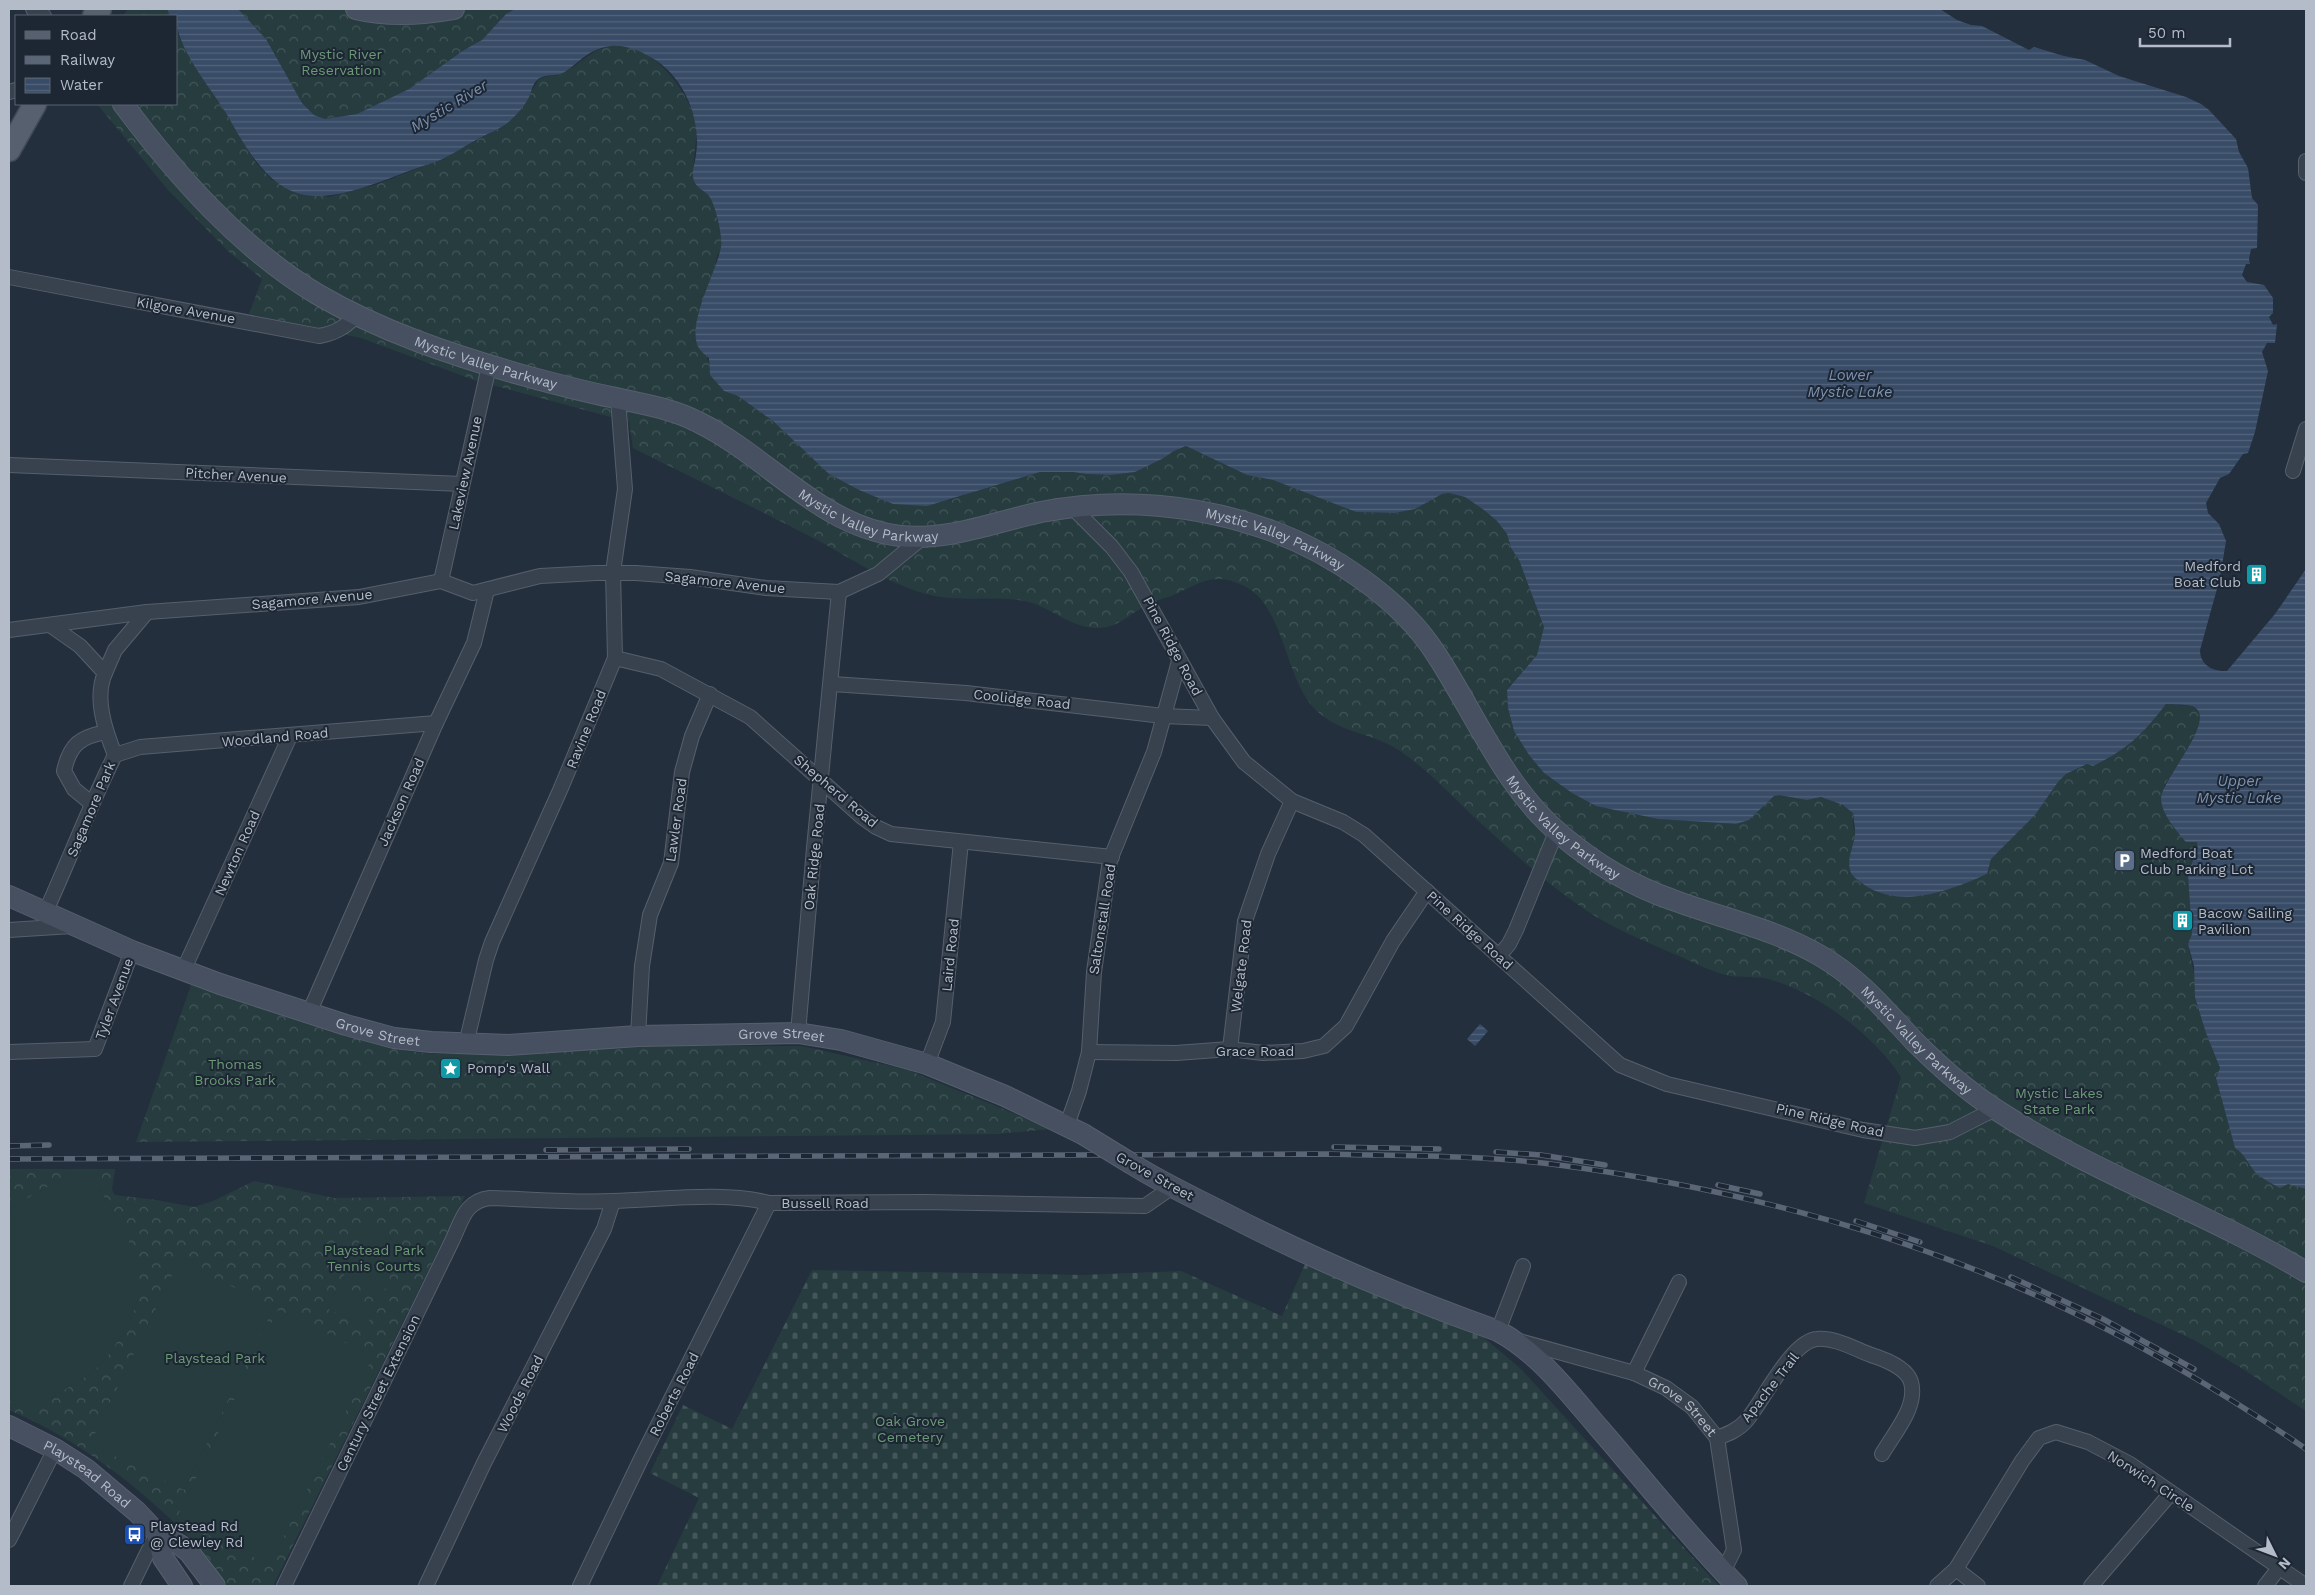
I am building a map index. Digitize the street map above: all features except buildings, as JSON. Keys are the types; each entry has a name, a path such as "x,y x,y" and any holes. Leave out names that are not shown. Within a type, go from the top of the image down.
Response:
{"main road":[{"path":"356,9 394,14 442,10"},
{"path":"9,150 34,105"},
{"name":"Mystic Valley Parkway","path":"124,105 193,190 244,240 293,278 357,315 489,366 567,388 663,408 697,421 739,446 820,505 851,522 885,533 923,537 952,534 1029,515 1072,507 1125,503 1151,505 1223,517 1260,527 1317,551 1364,581 1400,612 1426,638 1502,767 1556,832 1593,860 1637,886 1666,898 1777,936 1818,955 1862,985 1936,1062 1995,1109 2067,1150 2248,1240 2306,1272"},
{"name":"Grove Street","path":"9,896 72,926 220,984 394,1038 466,1044 508,1045 638,1036 798,1032 840,1040 927,1064 1005,1096 1075,1130 1171,1188 1279,1241 1378,1285 1506,1335 1538,1359 1737,1586"},
{"name":"Playstead Road","path":"9,1426 55,1449 86,1469 115,1492 157,1533 189,1552 215,1586"},
{"path":"157,1533 163,1558 182,1586"}],"street":[{"path":"2306,161 2306,173"},
{"name":"Kilgore Avenue","path":"9,277 319,336 331,334 343,328 357,315"},
{"name":"Lakeview Avenue","path":"441,581 489,366"},
{"name":"Ravine Road","path":"466,1044 492,942 561,788 614,658 613,572 625,489 618,399"},
{"path":"2292,471 2306,429"},
{"name":"Pitcher Avenue","path":"9,465 462,484"},
{"name":"Pine Ridge Road","path":"1072,507 1112,547 1132,572 1148,598 1179,661 1212,718 1244,762 1292,802 1343,822 1364,834 1620,1065 1667,1084 1864,1130 1915,1138 1950,1132 1995,1109"},
{"name":"Sagamore Avenue","path":"9,630 147,612 359,597 441,581 473,593 540,576 613,572 690,577 766,588 839,592 878,574 923,537"},
{"name":"Jackson Road","path":"309,1013 436,723 474,642 487,590"},
{"name":"Oak Ridge Road","path":"798,1032 832,684 839,592"},
{"name":"Sagamore Park","path":"44,913 69,860 91,803 115,755 106,732 100,686 115,650 147,612"},
{"path":"50,625 80,646 105,673"},
{"name":"Shepherd Road","path":"614,658 661,669 750,717 862,817 892,834 1112,856"},
{"name":"Saltonstall Road","path":"1075,1130 1079,1091 1089,1052 1094,972 1102,906 1112,856 1154,752 1179,661"},
{"name":"Coolidge Road","path":"832,684 966,693 1163,716 1212,718"},
{"name":"Lawler Road","path":"638,1036 642,966 650,915 671,863 682,772 692,736 710,694"},
{"name":"Woodland Road","path":"115,755 140,747 436,723"},
{"path":"91,803 74,789 64,771 68,754 86,736 106,732"},
{"name":"Newton Road","path":"184,970 290,736"},
{"name":"Welgate Road","path":"1230,1049 1245,921 1268,854 1292,802"},
{"path":"1499,956 1509,944 1516,930 1556,832"},
{"name":"Laird Road","path":"927,1064 943,1022 961,842"},
{"name":"Grace Road","path":"1089,1052 1176,1053 1230,1049 1271,1053 1303,1052 1324,1046 1346,1026 1393,941 1427,891"},
{"path":"9,930 72,926"},
{"name":"Tyler Avenue","path":"9,1052 95,1049 132,951"},
{"name":"Bussell Road","path":"475,1201 490,1198 613,1201 713,1198 759,1200 769,1203 924,1202 1145,1206 1171,1188"},
{"name":"Century Street Extension","path":"284,1586 456,1232 468,1208 475,1201"},
{"name":"Woods Road","path":"426,1586 484,1463 604,1229 613,1201"},
{"name":"Roberts Road","path":"580,1586 769,1203"},
{"path":"1506,1335 1523,1266"},
{"path":"1634,1373 1679,1282"},
{"name":"Grove Street","path":"1506,1335 1634,1373 1666,1388 1692,1407 1717,1438 1734,1550 1723,1572"},
{"name":"Apache Trail","path":"1717,1438 1732,1432 1746,1421 1798,1349 1816,1339 1828,1339 1874,1356 1902,1370 1909,1376 1913,1396 1909,1408 1882,1454"},
{"name":"Norwich Circle","path":"1937,1586 1956,1569 2022,1461 2039,1438 2056,1432 2088,1442 2130,1464 2306,1586"},
{"path":"9,1540 55,1449"},
{"path":"2091,1586 2172,1493"},
{"path":"132,1586 157,1533"},
{"path":"2265,1586 2280,1567"},
{"path":"1956,1569 1978,1586"}],"green space":[{"path":"128,9 167,9 170,15 124,15"},
{"name":"Mystic River Reservation","path":"238,9 515,9 506,14 482,40 464,50 409,89 357,114 325,119 314,115 302,103 266,39"},
{"name":"Mystic Lakes State Park","path":"178,34 189,57 208,83 256,163 272,180 328,197 378,184 439,160 500,128 523,106 539,79 561,74 594,52 617,45 644,52 668,73 687,100 693,113 696,126 693,170 695,182 711,197 715,207 721,238 721,249 701,306 698,324 699,335 710,368 710,375 724,391 738,396 773,421 829,474 859,490 893,504 951,500 991,485 1040,472 1111,475 1135,472 1186,446 1247,475 1273,480 1356,512 1395,513 1415,509 1442,494 1449,493 1465,497 1497,521 1507,534 1511,548 1519,560 1544,627 1537,655 1507,689 1508,708 1514,731 1529,755 1544,773 1572,793 1596,806 1658,819 1736,824 1749,820 1774,796 1779,794 1807,800 1821,797 1843,805 1854,814 1853,826 1856,834 1851,852 1850,872 1865,885 1881,893 1898,896 1916,896 1935,893 1987,874 1991,859 2035,815 2058,782 2066,774 2087,764 2093,766 2125,747 2150,724 2166,704 2191,706 2198,710 2201,718 2199,731 2164,786 2165,812 2186,842 2197,842 2198,851 2187,852 2193,860 2188,876 2192,935 2188,944 2206,1033 2220,1068 2216,1078 2235,1148 2246,1159 2266,1173 2306,1189 2306,1411 2243,1369 2194,1340 1993,1246 1864,1203 1901,1077 1876,1046 1843,1017 1824,1004 1786,985 1768,979 1730,976 1708,969 1622,930 1585,910 1522,860 1410,758 1378,740 1333,723 1313,707 1303,693 1295,676 1275,622 1256,594 1242,585 1221,579 1205,581 1146,605 1109,627 1095,628 1077,624 1042,607 1024,601 938,597 897,584 794,528 633,448 629,422 474,380 361,338 249,314 262,279 229,252 168,190 98,105 178,105"},
{"name":"Thomas Brooks Park","path":"191,985 334,1033 406,1051 434,1054 493,1054 645,1046 802,1046 908,1070 1052,1129 997,1134 136,1142"},
{"name":"Playstead Park","path":"9,1169 115,1169 112,1190 115,1195 194,1207 213,1201 254,1181 334,1198 465,1196 273,1586 228,1586 195,1543 131,1485 85,1451 35,1422 9,1410"},
{"path":"73,1172 88,1172 115,1214 136,1261 139,1294 135,1309 126,1328 98,1367 74,1384 30,1409 15,1405 9,1395 9,1209"},
{"path":"366,1227 405,1246 397,1264 358,1245"},
{"path":"352,1259 390,1277 382,1295 343,1277"},
{"path":"179,1261 274,1307 184,1490 90,1444"},
{"name":"Oak Grove Cemetery","path":"1306,1262 1481,1335 1521,1369 1696,1561 1684,1586 657,1586 699,1498 650,1473 683,1405 732,1429 812,1270 1082,1275 1181,1271 1282,1316"},
{"path":"336,1291 375,1309 366,1327 328,1309"},
{"path":"278,1310 373,1356 270,1565 176,1519"},
{"path":"1696,1561 1719,1586 1684,1586"}],"water":[{"name":"Lower Mystic Lake","path":"167,9 238,9 266,39 302,103 314,115 325,119 357,114 409,89 464,50 482,40 506,14 515,9 1940,9 1957,20 1971,25 1982,26 2029,50 2034,47 2085,60 2119,76 2186,97 2201,104 2236,139 2239,152 2248,168 2252,198 2258,205 2257,248 2251,249 2250,264 2246,264 2242,275 2247,282 2264,285 2273,298 2273,313 2269,317 2273,325 2277,324 2275,343 2267,343 2262,352 2268,371 2255,432 2248,453 2243,454 2229,474 2220,478 2206,503 2208,513 2219,524 2226,541 2220,578 2200,650 2205,664 2212,669 2227,671 2275,614 2306,569 2306,1189 2288,1184 2280,1188 2271,1183 2256,1173 2244,1156 2235,1148 2216,1078 2220,1068 2206,1033 2195,997 2194,966 2188,944 2192,934 2188,876 2193,860 2186,852 2198,851 2197,842 2186,842 2174,828 2164,811 2161,799 2170,778 2195,735 2199,722 2199,712 2192,706 2166,704 2150,724 2125,747 2093,766 2087,764 2066,774 2058,782 2035,815 1991,859 1987,874 1957,886 1925,895 1893,896 1877,892 1855,878 1849,866 1855,836 1854,814 1843,805 1821,797 1807,800 1779,795 1774,796 1749,820 1736,824 1658,819 1596,806 1572,793 1544,773 1529,755 1514,731 1508,708 1507,690 1537,655 1544,627 1519,560 1511,548 1507,534 1497,521 1465,497 1449,493 1442,494 1415,509 1395,513 1356,512 1273,480 1247,475 1186,446 1135,472 1111,475 1040,472 927,506 893,504 859,490 829,474 773,421 738,396 724,391 710,375 709,358 698,346 696,334 700,309 721,247 720,228 708,194 696,185 694,180 693,173 697,142 694,116 676,79 657,61 641,52 624,46 608,46 599,49 586,55 563,73 539,79 535,83 524,106 509,122 443,159 373,184 346,192 322,196 301,194 283,186 265,171 247,149 222,106 188,55 178,29 178,15 170,15"},
{"path":"1480,1024 1488,1031 1475,1046 1467,1039"}],"railway":[{"path":"9,1146 49,1145"},
{"path":"1334,1147 1439,1149"},
{"path":"546,1150 689,1149"},
{"path":"1496,1152 1541,1155 1605,1165"},
{"path":"9,1159 1326,1154 1467,1157 1551,1164 1616,1173 1680,1185 1808,1214 1932,1254 1993,1277 2053,1303 2151,1353 2214,1389 2306,1449"},
{"path":"1718,1185 1760,1194"},
{"path":"1856,1221 1920,1242"},
{"path":"2011,1277 2103,1319 2194,1369"}],"place":[{"name":"Medford Boat Club","path":"2257,574"},
{"name":"Medford Boat Club Parking Lot","path":"2124,861"},
{"name":"Bacow Sailing Pavilion","path":"2182,921"},
{"name":"Pomp's Wall","path":"451,1068"},
{"name":"Playstead Rd @ Clewley Rd","path":"134,1534"}],"water label":[{"name":"Mystic River","path":"449,106"},
{"name":"Upper Mystic Lake","path":"2239,790"}],"park label":[{"name":"Playstead Park Tennis Courts","path":"374,1258"}]}
